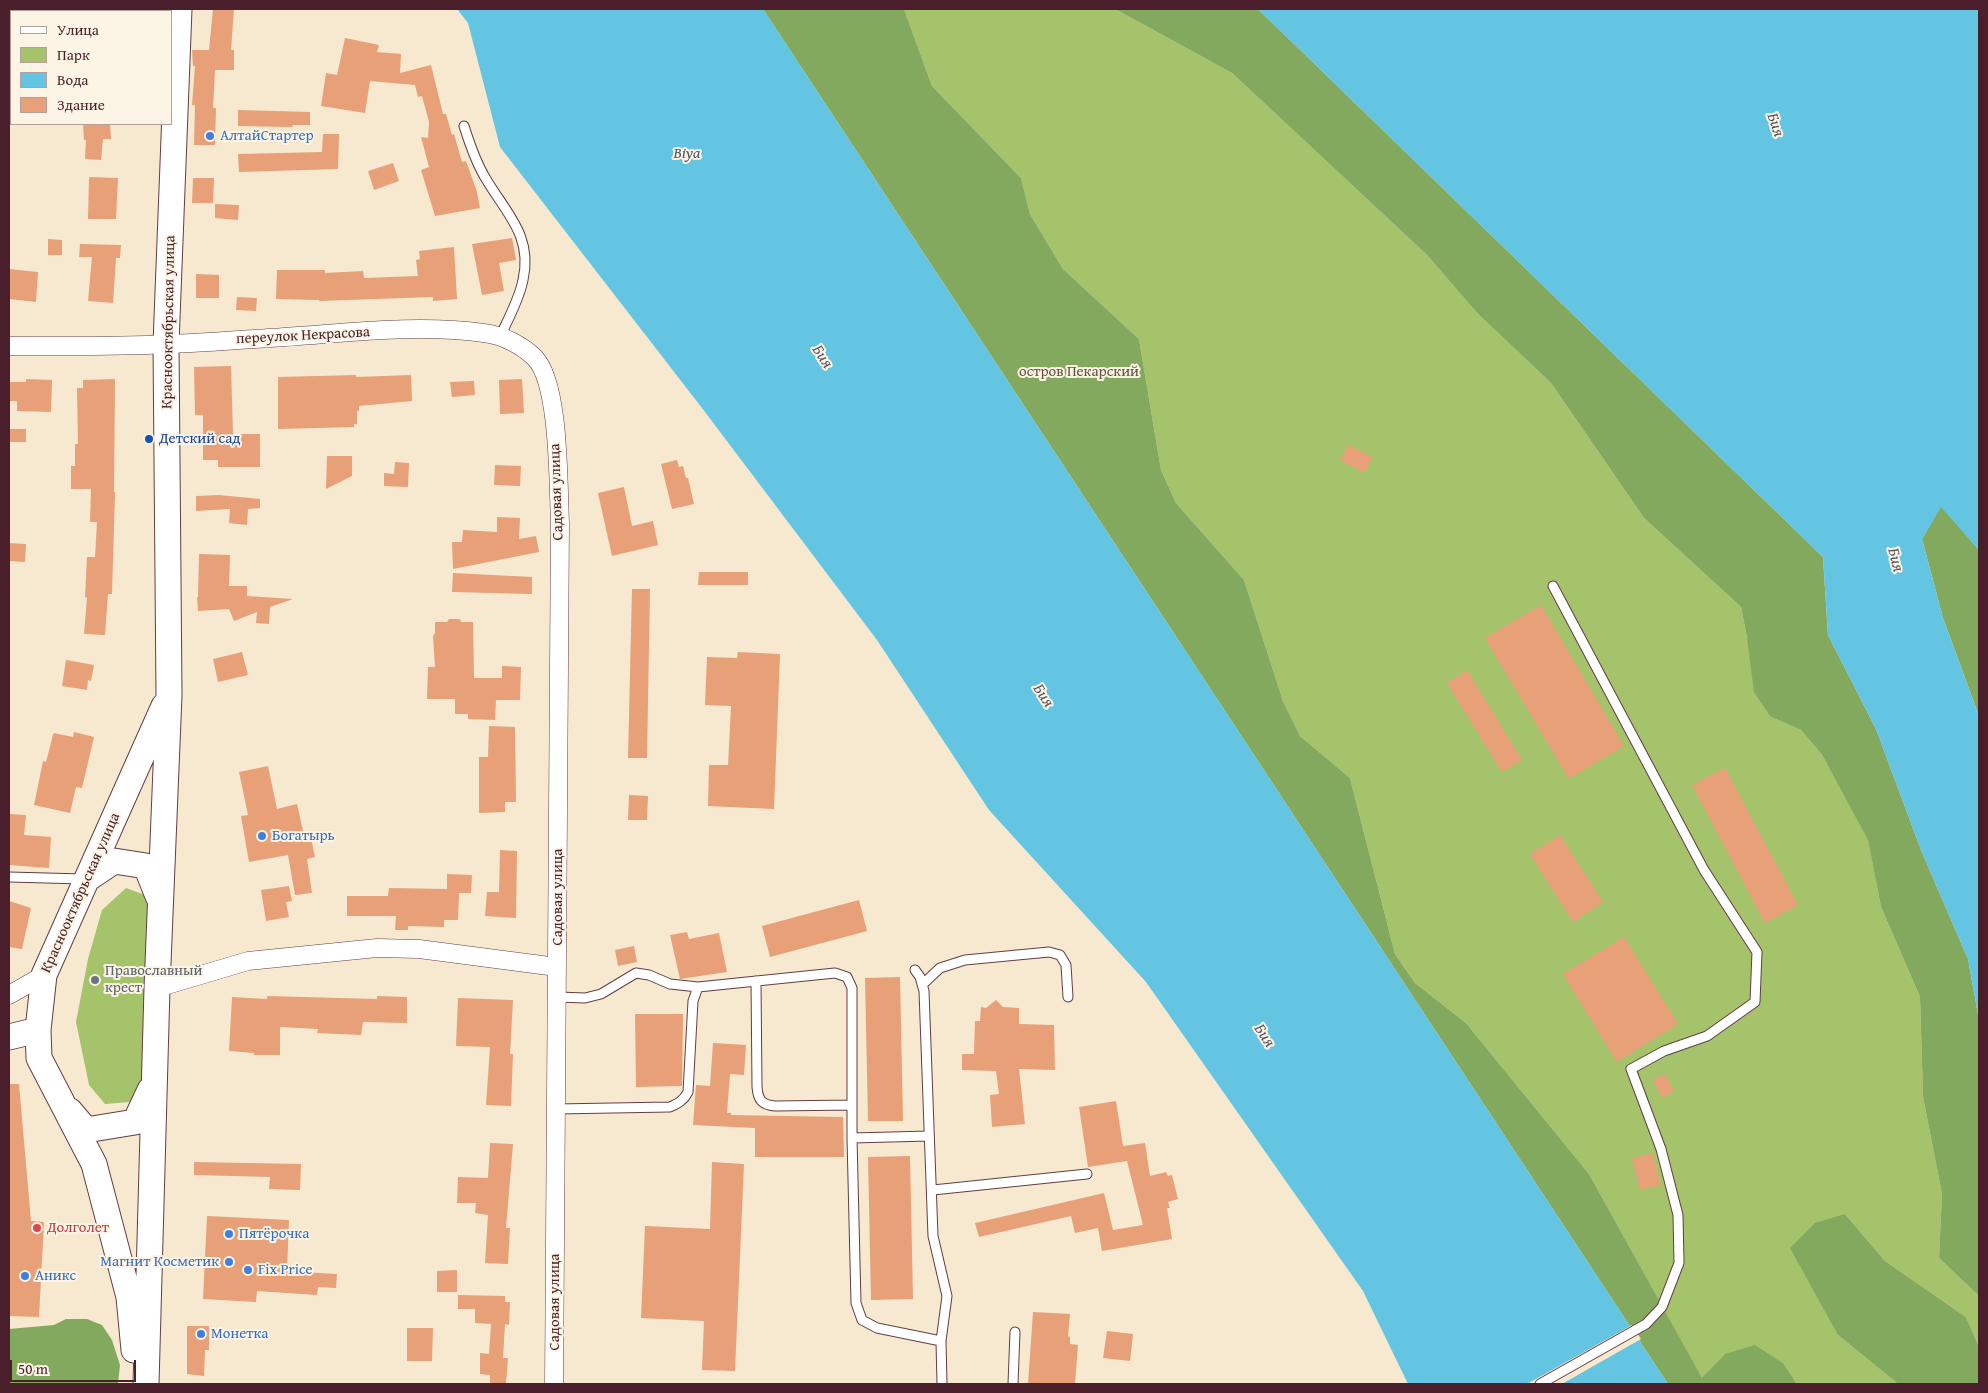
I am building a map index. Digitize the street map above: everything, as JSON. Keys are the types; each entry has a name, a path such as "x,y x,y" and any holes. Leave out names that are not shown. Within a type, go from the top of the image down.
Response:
{"main road":[{"name":"Краснооктябрьская улица","path":"146,1384 157,988 169,695 166,344 179,9"},
{"name":"Краснооктябрьская улица","path":"137,1384 129,1297 94,1164 39,1058 38,1030 44,974 169,695"},
{"path":"87,879 114,861 146,866 160,904"},
{"path":"9,1037 38,1030"},
{"path":"61,1102 86,1130 135,1122 154,1081"}],"street":[{"name":"переулок Некрасова","path":"9,346 166,344 437,329 487,333 522,348 535,358 549,386 554,409"},
{"name":"Садовая улица","path":"554,409 560,524 554,1384"},
{"path":"157,988 248,961 377,948 419,949 557,967"},
{"path":"9,995 44,974"}],"lane":[{"path":"464,126 476,160 486,179 514,220 524,248 523,278 520,291 500,337"},
{"path":"1540,1384 1646,1324 1662,1307 1679,1263 1678,1215 1661,1149 1631,1069 1664,1052 1707,1036 1755,1002 1757,952 1704,870 1553,586"},
{"path":"9,877 87,879"},
{"path":"922,984 940,968 965,960 1049,952 1060,955 1066,964 1068,996"},
{"path":"915,970 924,991 933,1190 933,1236 947,1296 941,1342 942,1384"},
{"path":"557,997 585,998 601,994 636,973 656,977 670,984 698,987 835,973 847,977 852,988 852,1138 856,1303 862,1320 877,1328 941,1342"},
{"path":"756,981 757,1087 761,1102 775,1106 852,1105"},
{"path":"556,1110 670,1107 683,1101 688,1092 690,1080 694,1001 698,987"},
{"path":"852,1138 930,1136"},
{"path":"933,1190 1087,1174"},
{"path":"1012,1384 1015,1332"}],"green space":[{"name":"остров Пекарский","path":"763,9 904,9 932,86 1021,178 1030,214 1063,269 1139,339 1161,470 1176,503 1244,580 1283,701 1300,736 1350,778 1395,954 1415,983 1466,1023 1589,1174 1702,1378 1725,1354 1755,1345 1784,1364 1797,1384 1668,1384"},
{"path":"904,9 1115,9 1232,73 1427,255 1478,314 1551,383 1644,518 1741,607 1747,638 1771,717 1801,730 1822,755 1868,839 1881,907 1920,997 1923,1097 1942,1194 1939,1258 1979,1296 1979,1347 1966,1317 1885,1261 1845,1214 1838,1335 1898,1384 1797,1384 1784,1364 1725,1354 1702,1379 1589,1174 1466,1023 1415,983 1395,954 1350,778 1300,736 1283,701 1244,580 1176,503 1161,470 1139,339 1063,269 1030,214 1021,178 932,86"},
{"path":"1115,9 1258,9 1823,557 1828,635 1876,729 1921,850 1968,959 1979,1020 1979,1296 1939,1258 1942,1194 1923,1097 1920,997 1881,907 1868,840 1822,755 1801,730 1771,717 1754,692 1741,607 1644,518 1551,383 1478,314 1427,255 1232,73"},
{"path":"1941,506 1979,550 1979,716 1943,618 1922,539"},
{"path":"126,888 145,895 156,908 151,1072 130,1102 105,1104 89,1085 76,1022 88,959 102,910"},
{"path":"1845,1214 1885,1261 1966,1317 1979,1347 1979,1384 1898,1384 1838,1335 1790,1248 1815,1223"},
{"path":"66,1319 87,1319 102,1325 112,1340 120,1365 118,1384 9,1384 9,1329 54,1325"}],"water":[{"name":"Biya","path":"457,9 763,9 1668,1384 1408,1384 1363,1291 1146,982 989,810 877,640 702,408 500,147 468,23"},
{"name":"Бия","path":"1258,9 1979,9 1979,550 1941,507 1922,539 1943,618 1979,716 1979,1020 1968,959 1921,850 1876,729 1828,635 1823,557"}],"pier":[{"path":"1632,1325 1641,1339 1562,1384 1527,1384"}],"building":[{"path":"213,9 234,9 231,50 234,50 234,70 215,70 213,108 216,108 215,145 194,145 195,105 192,105 195,66 193,66 192,50 209,50"},
{"path":"345,38 379,45 377,52 401,54 400,73 431,65 443,114 446,114 452,135 454,134 462,162 466,161 477,192 480,208 435,216 421,170 429,167 421,137 428,138 429,122 422,96 418,97 415,85 370,81 365,113 321,106 326,73 337,75"},
{"path":"238,110 310,112 310,125 293,125 292,127 238,126"},
{"path":"83,125 110,125 111,139 103,139 101,160 85,159 86,140 84,140"},
{"path":"323,134 339,134 338,169 239,172 238,154 322,152"},
{"path":"393,163 399,181 374,190 368,171"},
{"path":"89,177 118,178 116,219 88,219"},
{"path":"193,178 214,178 213,203 192,203"},
{"path":"215,204 239,205 238,220 215,218"},
{"path":"512,238 516,260 499,263 504,291 482,295 472,244"},
{"path":"48,239 62,240 62,255 48,255"},
{"path":"80,244 121,245 120,258 116,258 113,303 88,301 92,257 79,257"},
{"path":"454,247 457,299 433,301 433,297 319,301 276,299 277,270 325,270 325,273 363,271 364,278 418,276 416,260 420,259 419,251"},
{"path":"9,269 38,272 36,302 9,299"},
{"path":"196,274 219,275 219,298 196,298"},
{"path":"237,297 257,298 256,311 236,310"},
{"path":"231,366 233,434 260,434 260,467 218,467 218,460 203,460 203,415 195,415 194,367"},
{"path":"356,375 356,377 411,375 412,401 359,406 357,424 354,424 354,427 278,429 278,377"},
{"path":"26,379 52,380 51,412 17,411 17,401 9,401 9,382 26,382"},
{"path":"115,379 115,492 112,594 108,594 105,635 84,634 87,598 85,597 87,557 95,557 97,522 90,522 91,489 71,489 71,466 75,466 75,444 78,444 77,388 83,388 83,380"},
{"path":"522,379 524,413 500,414 499,380"},
{"path":"474,381 475,395 452,397 450,382"},
{"path":"9,429 26,429 26,442 9,442"},
{"path":"1349,445 1373,458 1364,473 1340,460"},
{"path":"327,456 352,456 352,476 326,489"},
{"path":"677,460 679,467 683,466 686,478 688,478 694,504 672,509 661,464"},
{"path":"395,462 409,463 408,487 384,486 384,473 394,474"},
{"path":"495,465 521,466 520,486 494,485"},
{"path":"624,487 632,526 653,521 658,545 612,556 598,493"},
{"path":"219,495 260,499 260,508 248,509 247,525 229,523 230,509 196,511 196,496"},
{"path":"497,517 520,518 519,539 536,536 539,552 453,569 452,542 462,542 463,530 497,532"},
{"path":"9,543 26,544 25,562 9,561"},
{"path":"199,554 230,555 229,586 247,586 247,596 293,599 270,607 269,624 256,623 257,612 234,621 229,609 198,611"},
{"path":"699,572 748,572 748,585 698,585"},
{"path":"453,573 532,577 532,594 452,592"},
{"path":"632,589 650,589 647,758 628,758"},
{"path":"1541,605 1624,746 1569,779 1485,638"},
{"path":"449,619 473,622 474,678 502,678 502,666 521,667 520,700 496,700 495,720 468,719 468,714 455,714 455,699 427,699 428,667 435,667 433,636 435,633 435,622 447,622"},
{"path":"242,652 248,675 218,682 213,659"},
{"path":"738,652 780,654 774,809 708,806 709,765 728,765 731,706 705,705 707,657 737,658"},
{"path":"66,660 94,665 91,681 88,680 87,690 62,686"},
{"path":"1467,670 1522,760 1502,772 1447,683"},
{"path":"489,726 515,727 516,802 505,802 505,812 479,813 479,757 488,757"},
{"path":"74,732 94,737 82,788 76,787 70,813 34,805 43,761 46,762 54,733 73,737"},
{"path":"268,766 277,809 297,804 305,840 311,838 315,857 307,859 312,893 295,895 288,855 249,862 241,816 248,815 239,772"},
{"path":"1725,768 1798,905 1765,923 1692,785"},
{"path":"629,795 648,796 647,820 628,820"},
{"path":"9,814 26,815 24,835 51,837 49,868 9,865"},
{"path":"1560,835 1603,902 1573,922 1530,854"},
{"path":"500,850 517,851 516,918 485,916 487,892 499,892"},
{"path":"447,874 472,875 471,893 459,893 458,920 444,920 444,927 408,926 408,930 395,930 396,916 347,916 347,896 388,896 389,888 447,889"},
{"path":"289,886 292,901 286,902 289,917 266,921 261,890"},
{"path":"859,900 867,931 770,957 762,926"},
{"path":"9,901 31,908 22,949 9,947"},
{"path":"687,932 689,939 719,933 727,972 680,979 670,935"},
{"path":"1624,937 1678,1024 1617,1062 1563,974"},
{"path":"634,946 637,962 618,966 615,950"},
{"path":"900,977 903,1121 868,1121 865,978"},
{"path":"267,996 377,999 377,996 407,997 407,1023 363,1022 361,1035 317,1033 318,1029 280,1027 280,1055 254,1055 254,1053 229,1051 232,997 267,999"},
{"path":"458,998 513,1000 510,1054 513,1054 511,1106 486,1105 490,1047 456,1046"},
{"path":"996,1000 1003,1007 1019,1008 1019,1024 1054,1025 1055,1070 1019,1069 1025,1124 992,1127 990,1095 999,1094 996,1071 962,1070 962,1054 974,1054 975,1021 980,1021 981,1007 986,1008"},
{"path":"635,1014 683,1014 682,1086 636,1087"},
{"path":"713,1043 746,1045 744,1075 730,1074 727,1113 731,1113 731,1115 843,1117 844,1157 755,1157 755,1128 693,1125 696,1085 710,1086"},
{"path":"1665,1074 1674,1091 1662,1098 1653,1080"},
{"path":"9,1084 19,1084 31,1221 44,1222 39,1317 9,1316"},
{"path":"1116,1101 1123,1146 1145,1143 1150,1176 1166,1172 1168,1176 1172,1175 1178,1199 1168,1202 1170,1208 1167,1208 1172,1239 1102,1251 1098,1228 1075,1233 1071,1216 979,1237 975,1223 1104,1193 1113,1230 1143,1225 1127,1161 1088,1167 1079,1107"},
{"path":"490,1143 513,1144 506,1228 510,1228 508,1264 485,1263 488,1215 475,1213 476,1203 457,1203 458,1177 488,1178"},
{"path":"1652,1153 1661,1185 1640,1190 1632,1158"},
{"path":"910,1156 913,1299 871,1300 868,1157"},
{"path":"194,1162 301,1164 300,1190 269,1189 270,1177 194,1175"},
{"path":"712,1162 744,1164 735,1371 702,1370 704,1321 641,1318 645,1226 710,1229"},
{"path":"207,1216 289,1220 287,1271 337,1274 336,1288 318,1287 317,1295 257,1291 256,1302 203,1299"},
{"path":"457,1270 457,1292 437,1292 437,1271"},
{"path":"458,1295 505,1296 505,1302 510,1302 509,1325 505,1324 503,1358 508,1358 506,1384 490,1384 490,1375 480,1374 480,1353 489,1354 491,1324 475,1323 475,1309 458,1309"},
{"path":"1033,1312 1070,1314 1068,1336 1070,1337 1070,1344 1078,1345 1075,1384 1028,1384"},
{"path":"187,1326 209,1326 209,1350 205,1350 204,1376 187,1374"},
{"path":"407,1328 433,1328 432,1361 407,1361"},
{"path":"1107,1331 1133,1334 1130,1361 1103,1358"}],"place":[{"name":"АлтайСтартер","path":"210,136"},
{"name":"Детский сад","path":"149,439"},
{"name":"Богатырь","path":"262,836"},
{"name":"Православный крест","path":"95,980"},
{"name":"Долголет","path":"37,1228"},
{"name":"Пятёрочка","path":"229,1234"},
{"name":"Магнит Косметик","path":"229,1262"},
{"name":"Fix Price","path":"248,1270"},
{"name":"Аникс","path":"25,1276"},
{"name":"Монетка","path":"201,1334"}]}
